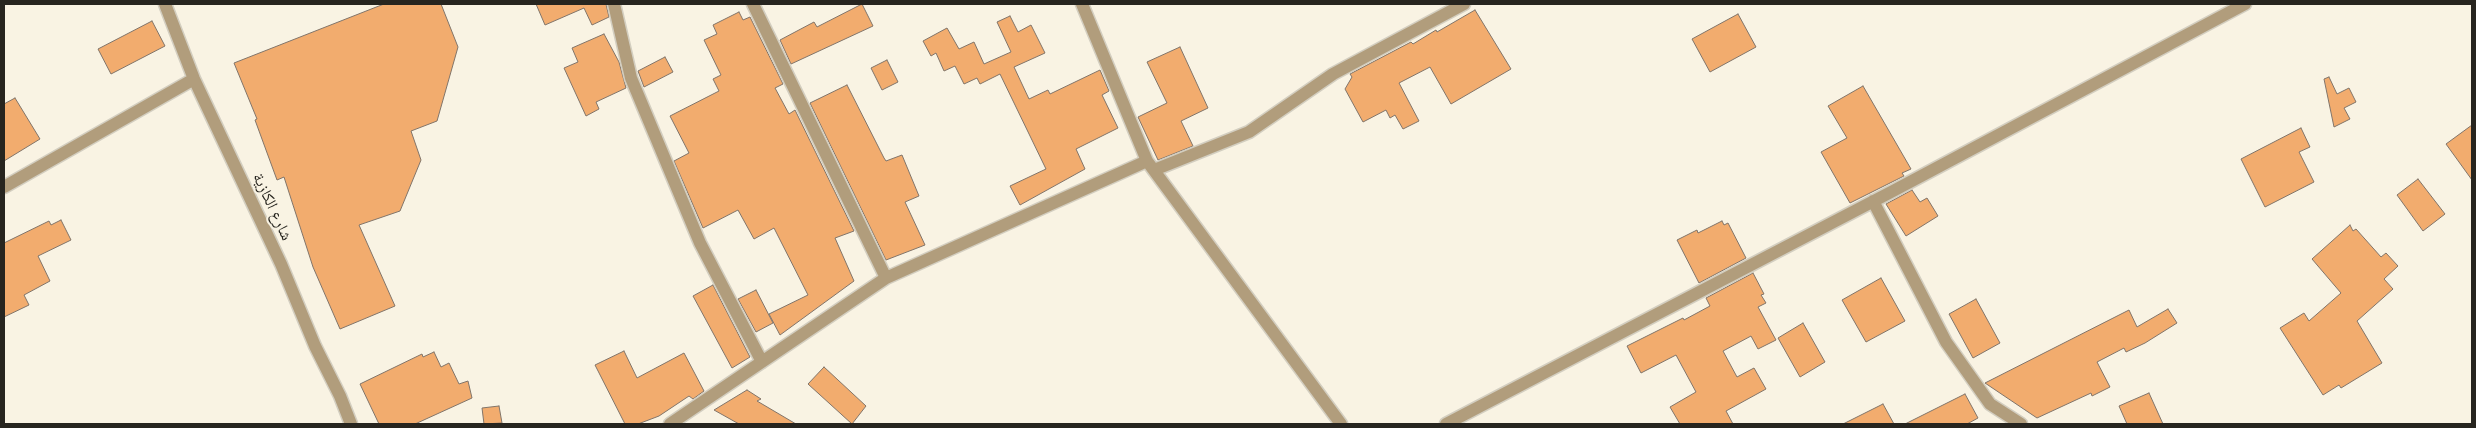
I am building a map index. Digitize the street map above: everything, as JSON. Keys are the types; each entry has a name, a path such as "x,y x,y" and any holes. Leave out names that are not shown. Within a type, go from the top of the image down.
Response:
{"street":[{"name":"شارع الكازية","path":"165,4 194,79 281,264 315,346 340,396 351,424"},
{"path":"614,4 625,57 642,104 700,243 762,362"},
{"path":"753,4 886,278"},
{"path":"1082,4 1151,165 1341,424"},
{"path":"670,424 886,278 1151,165 1249,132 1333,74 1464,4"},
{"path":"1446,424 1874,201 2245,4"},
{"path":"4,187 194,79"},
{"path":"1874,201 1946,342 1990,404 2021,424"}],"building":[{"path":"384,4 441,4 458,47 437,121 411,131 421,160 400,211 359,225 395,306 340,329 313,267 284,177 277,180 255,120 257,119 234,63"},
{"path":"536,4 606,4 609,17 592,25 584,8 545,25"},
{"path":"862,4 873,26 791,64 780,40 814,22 817,27"},
{"path":"1475,10 1511,69 1451,104 1430,67 1399,83 1419,121 1403,129 1395,115 1390,118 1386,110 1363,122 1345,89 1352,77 1350,74 1411,42 1413,44 1436,30 1437,32"},
{"path":"739,12 743,20 750,17 783,84 775,88 789,114 795,110 854,231 835,238 854,281 780,335 769,314 808,295 774,228 754,239 738,210 703,228 674,161 689,153 670,116 719,91 713,79 721,75 704,40 717,34 713,25"},
{"path":"1738,14 1756,47 1710,72 1692,39"},
{"path":"1010,16 1018,32 1031,25 1045,53 1014,67 1029,99 1048,90 1050,94 1100,70 1109,91 1102,95 1118,128 1076,149 1085,169 1020,205 1010,186 1046,169 1000,74 980,84 977,78 964,84 955,66 944,71 936,53 931,56 923,41 947,28 959,49 974,42 984,64 1011,52 997,22"},
{"path":"152,21 165,46 111,74 98,49"},
{"path":"604,34 619,62 626,88 596,102 599,109 586,116 564,68 578,62 572,48"},
{"path":"1180,47 1208,108 1181,121 1193,146 1158,160 1138,117 1167,103 1147,62"},
{"path":"665,57 673,72 644,87 638,71"},
{"path":"887,60 898,82 882,90 871,68"},
{"path":"2329,77 2337,94 2349,88 2356,102 2344,108 2350,119 2334,127 2324,79"},
{"path":"847,85 884,158 886,161 902,155 919,196 905,202 925,245 886,260 810,103"},
{"path":"1863,86 1911,169 1902,173 1904,176 1850,203 1821,152 1847,138 1828,106"},
{"path":"15,98 40,139 4,161 4,104"},
{"path":"2472,125 2472,180 2446,144"},
{"path":"2301,128 2310,147 2299,152 2314,182 2265,207 2241,159"},
{"path":"2418,179 2445,214 2423,231 2397,195"},
{"path":"1912,190 1920,202 1927,198 1938,216 1906,236 1886,204"},
{"path":"61,220 71,240 38,256 50,281 24,295 29,305 4,317 4,243 49,221 51,225"},
{"path":"1722,221 1724,225 1728,223 1746,258 1699,283 1677,240 1697,230 1698,233"},
{"path":"2350,225 2353,231 2356,229 2381,257 2386,253 2398,266 2384,279 2393,289 2357,321 2382,363 2341,388 2339,385 2323,395 2280,328 2304,313 2309,321 2341,293 2312,259"},
{"path":"1753,273 1764,294 1761,295 1766,303 1758,307 1776,340 1758,349 1751,336 1723,351 1737,377 1754,368 1766,389 1726,411 1733,424 1680,424 1670,407 1696,392 1676,355 1641,373 1627,346 1710,306 1706,298"},
{"path":"1881,278 1905,321 1866,342 1842,300"},
{"path":"713,285 750,357 732,368 693,296"},
{"path":"756,290 773,323 756,332 738,299"},
{"path":"1976,299 2000,343 1973,358 1949,314"},
{"path":"2168,309 2177,323 2145,343 2126,352 2124,348 2097,362 2110,387 2092,396 2091,393 2037,418 1985,383 2129,310 2137,327"},
{"path":"1803,323 1825,362 1800,377 1778,338"},
{"path":"624,351 637,378 684,353 704,391 693,399 689,396 659,416 638,424 625,424 595,365"},
{"path":"434,352 441,367 449,363 459,384 468,381 472,398 415,424 379,424 360,384 422,354 423,357"},
{"path":"824,367 866,406 852,424 808,384"},
{"path":"747,390 761,399 757,401 796,424 739,424 714,410"},
{"path":"2149,393 2163,424 2127,424 2119,406"},
{"path":"1965,394 1978,418 1967,424 1905,424"},
{"path":"1883,404 1894,424 1843,424"},
{"path":"499,406 502,423 484,424 482,408"}]}
